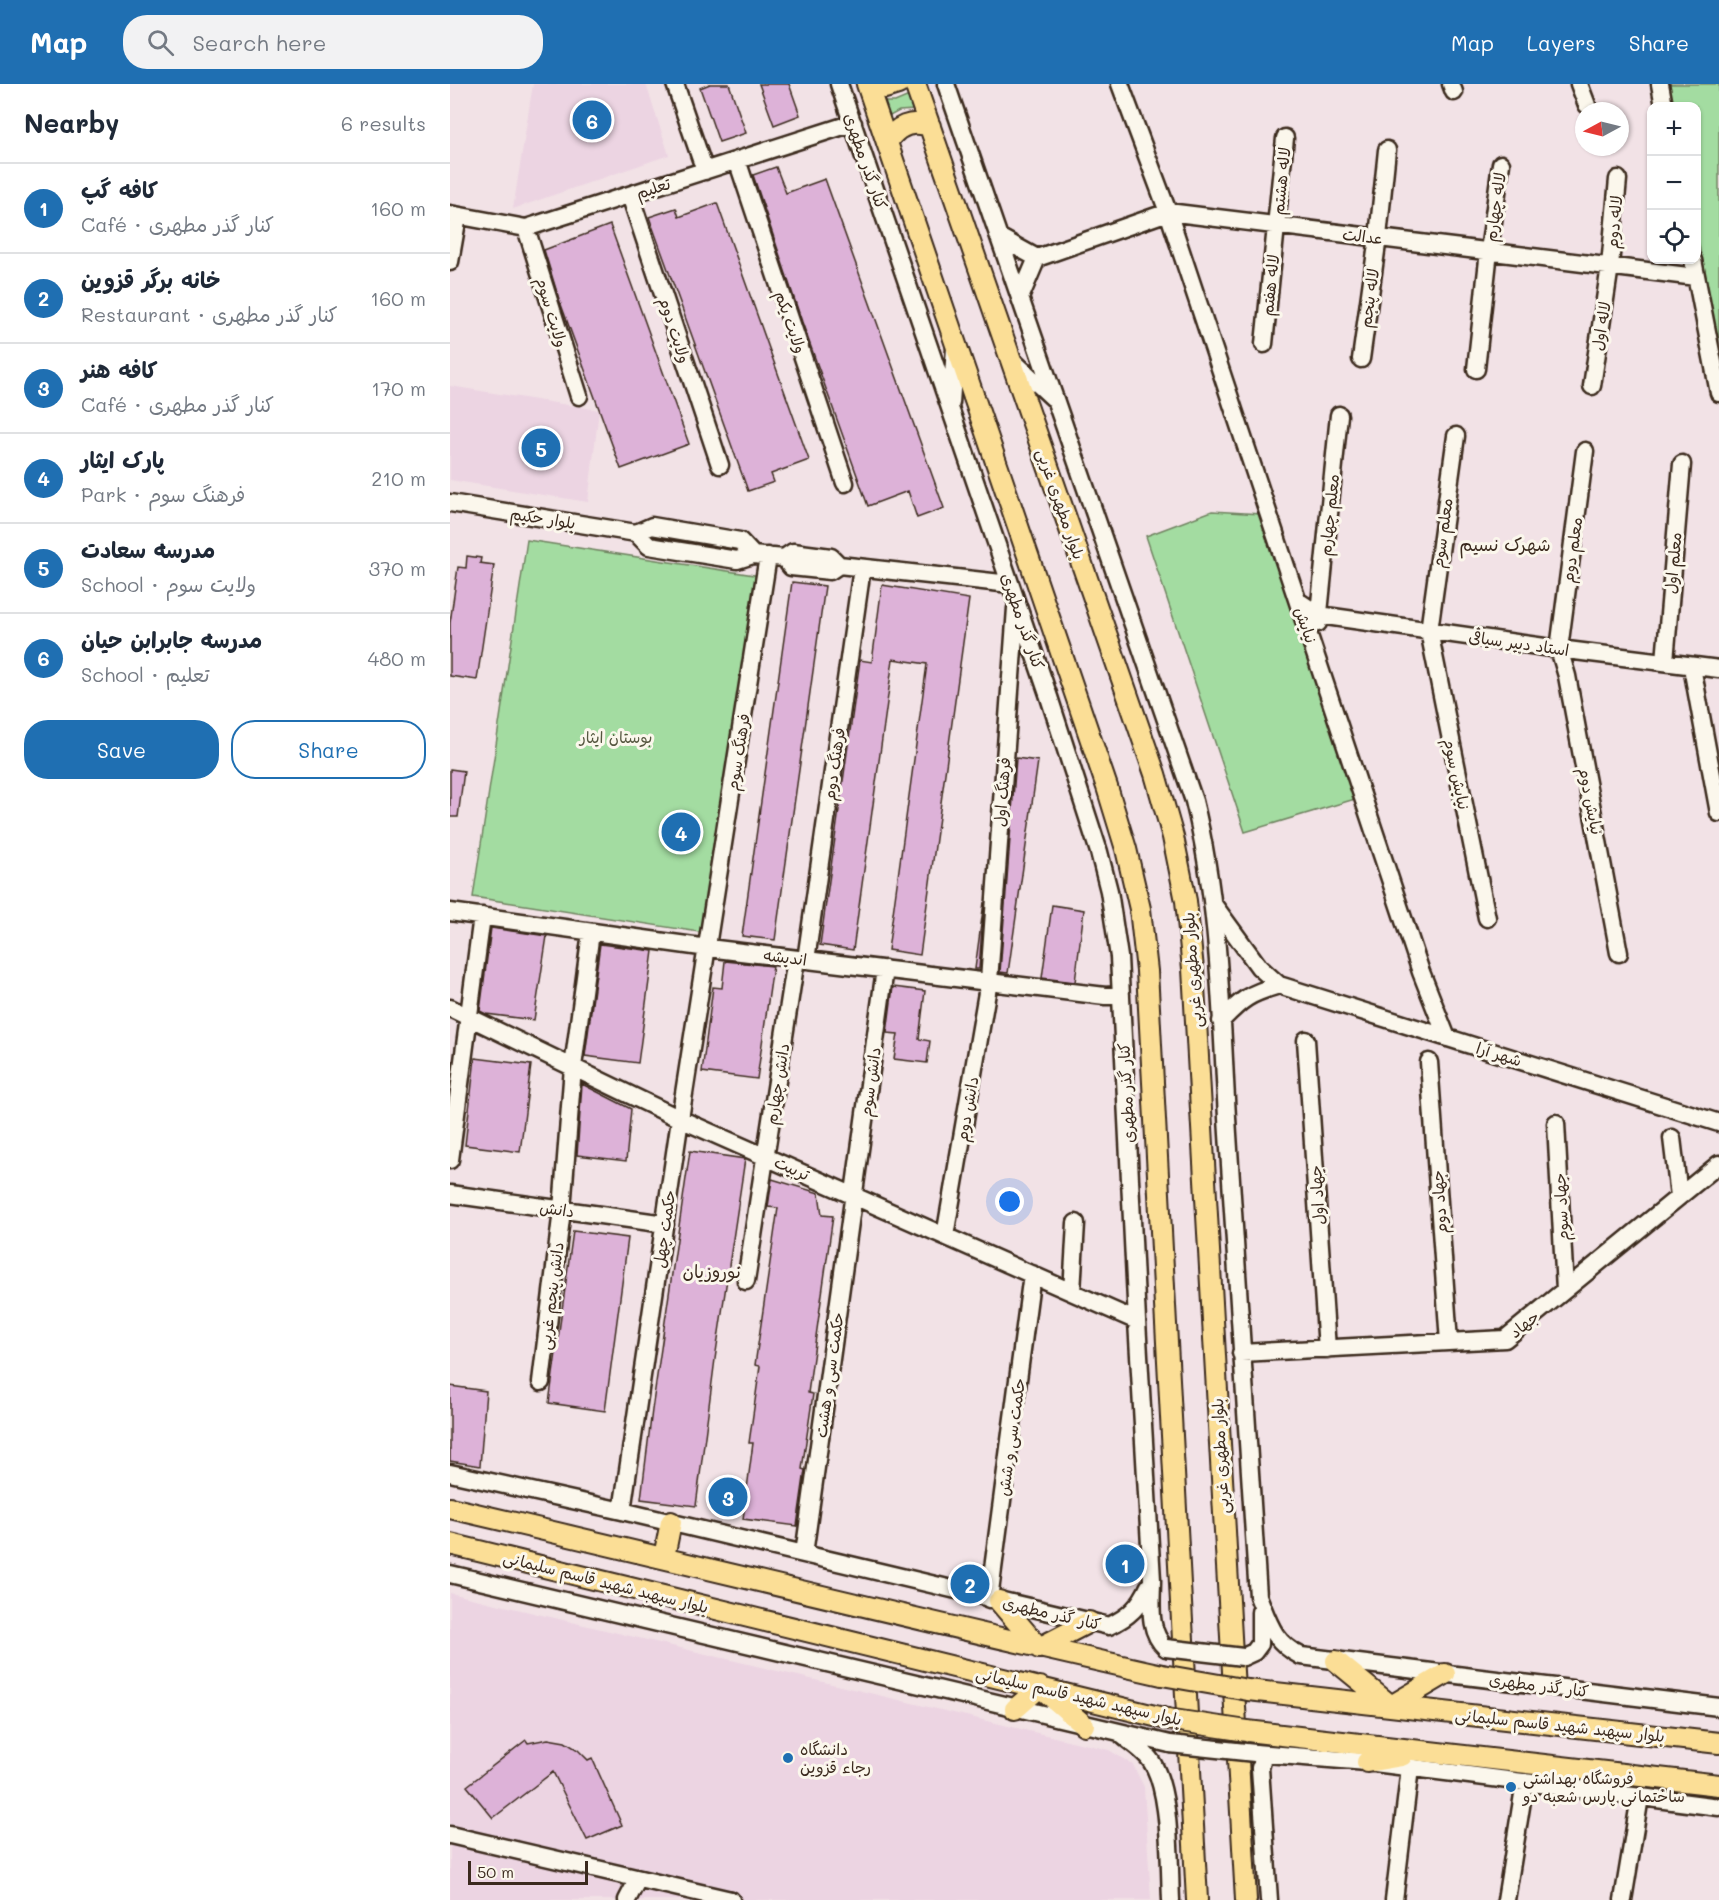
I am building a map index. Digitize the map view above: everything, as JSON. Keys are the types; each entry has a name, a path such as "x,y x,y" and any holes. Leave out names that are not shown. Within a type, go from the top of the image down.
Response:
{"main road":[{"path":"868,84 885,88 898,84"},
{"path":"868,84 1086,726 1126,849 1140,909 1147,971 1197,1900"},
{"name":"بلوار مطهری غربی","path":"915,84 1155,774 1173,837 1186,901 1193,969 1245,1900"},
{"path":"887,143 895,131 901,127 915,123 930,126"},
{"name":"بلوار سپهبد شهید قاسم سلیمانی","path":"450,1508 664,1557 1039,1648 1162,1675 1248,1690 1719,1743"},
{"path":"664,1557 671,1522"},
{"name":"بلوار سپهبد شهید قاسم سلیمانی","path":"450,1544 1167,1719 1246,1731 1719,1785"},
{"path":"994,1600 1039,1648 1089,1622"},
{"path":"1336,1661 1392,1706 1444,1674"},
{"path":"1015,1709 1040,1688 1084,1725"},
{"path":"1367,1762 1430,1752"}],"street":[{"path":"675,84 705,171"},
{"name":"کنار گذر مطهری","path":"450,1473 671,1522 1108,1626 1124,1619 1142,1603 1152,1580 1119,957 1109,891 1099,852 1049,697 839,84"},
{"name":"کنار گذر مطهری","path":"946,84 1194,801 1204,841 1213,904 1258,1596 1273,1634 1287,1649 1301,1656 1719,1707"},
{"name":"نيايش","path":"1120,84 1168,212 1418,961 1447,1038"},
{"path":"1579,84 1586,102"},
{"path":"1660,84 1663,102"},
{"name":"تعلیم","path":"454,215 526,228 853,123"},
{"name":"لاله هشتم","path":"1276,225 1285,138"},
{"name":"لاله پنجم","path":"1361,360 1387,150"},
{"name":"ولایت یکم","path":"736,160 845,483"},
{"name":"لاله چهارم","path":"1476,369 1501,164"},
{"name":"لاله دوم","path":"1610,266 1618,179"},
{"name":"ولایت دوم","path":"630,195 720,465"},
{"name":"عدالت","path":"1037,258 1168,212 1696,276"},
{"path":"450,262 454,215"},
{"name":"لاله هفتم","path":"1263,344 1276,225"},
{"name":"ولایت سوم","path":"526,228 579,396"},
{"path":"999,237 1037,258 1020,298"},
{"path":"1694,264 1719,393"},
{"name":"لاله اول","path":"1592,386 1610,266"},
{"path":"951,410 956,344"},
{"path":"1011,359 1056,400"},
{"name":"معلم چهارم","path":"1312,645 1319,615 1340,415"},
{"name":"معلم سوم","path":"1429,630 1456,436"},
{"name":"معلم دوم","path":"1559,649 1586,451"},
{"name":"معلم اول","path":"1665,662 1682,464"},
{"name":"بلوار حکیم","path":"450,503 636,533 649,546 737,560 793,552 831,556 839,565 1010,584"},
{"name":"فرهنگ سوم","path":"708,948 769,556"},
{"name":"فرهنگ دوم","path":"801,959 862,568"},
{"path":"1298,601 1319,615"},
{"name":"فرهنگ اول","path":"988,981 1016,602"},
{"name":"استاد دبیر سیاقی","path":"1319,615 1719,669"},
{"name":"نیایش سوم","path":"1429,630 1487,918"},
{"name":"نیایش دوم","path":"1559,649 1567,676 1619,953"},
{"path":"1692,667 1719,813"},
{"path":"1049,697 1086,726"},
{"path":"1213,904 1259,967 1279,985"},
{"name":"اندیشه","path":"450,912 708,948 1105,996 1121,995"},
{"path":"450,1160 482,916"},
{"name":"دانش پنجم غربی","path":"541,1382 562,1210 573,1067 591,932"},
{"name":"حکمت چهل","path":"622,1511 680,1119 708,948"},
{"name":"دانش چهارم","path":"746,1281 765,1156 801,959"},
{"name":"دانش سوم","path":"855,1196 885,969"},
{"name":"دانش دوم","path":"945,1236 988,981"},
{"path":"1221,1021 1243,999 1279,985"},
{"name":"شهر آرا","path":"1279,985 1719,1123"},
{"name":"تربیت","path":"450,1008 680,1119 1137,1321"},
{"name":"جهاد اول","path":"1306,1040 1327,1349"},
{"name":"جهاد دوم","path":"1429,1062 1449,1342"},
{"name":"جهاد سوم","path":"1556,1123 1565,1290"},
{"path":"1671,1138 1679,1196"},
{"name":"جهاد","path":"1241,1353 1505,1339 1719,1164"},
{"name":"دانش","path":"450,1194 665,1224"},
{"name":"حکمت سی و هشت","path":"804,1554 855,1196"},
{"path":"1072,1292 1076,1223"},
{"name":"حکمت سی و شش","path":"994,1600 1032,1274"},
{"path":"450,1574 1170,1744 1367,1762 1719,1807"},
{"path":"1152,1580 1153,1628 1158,1641 1166,1648 1243,1657 1254,1652 1260,1644 1258,1596"},
{"path":"1119,1733 1149,1757 1159,1779 1166,1807 1171,1900"},
{"path":"1260,1754 1269,1900"},
{"path":"1394,1900 1410,1768"},
{"path":"1506,1900 1525,1782"},
{"path":"1623,1900 1641,1797"},
{"path":"450,1835 706,1897 730,1900"},
{"path":"627,1900 638,1879"}],"shaded area":[{"path":"533,84 646,84 669,155 513,209"},
{"path":"450,386 599,410 588,502 450,480"},
{"name":"دانشگاه رجاء قزوین","path":"450,1593 1109,1750 1133,1765 1144,1787 1151,1900 450,1900"}],"green space":[{"path":"1669,84 1719,84 1719,347 1701,255 1701,102 1672,102"},
{"path":"909,96 914,110 899,111 888,117 884,102 895,102"},
{"path":"1212,511 1261,514 1355,799 1245,832 1146,536"},
{"name":"بوستان ایثار","path":"527,540 760,576 705,933 473,897"}],"building":[{"path":"710,84 729,84 746,133 719,142 700,88"},
{"path":"759,84 789,84 800,115 774,125"},
{"path":"776,167 786,193 825,179 944,508 917,518 908,491 868,506 802,322 753,175"},
{"path":"717,203 809,460 771,474 774,482 748,491 649,217 676,208 679,217"},
{"path":"610,225 689,444 621,469 559,299 544,250"},
{"path":"467,556 481,558 480,563 494,565 477,680 450,676 450,623 458,567 466,568"},
{"path":"792,582 825,586 775,940 742,936"},
{"path":"882,585 969,599 920,955 888,950 927,664 893,659 853,950 820,945 860,660 872,662"},
{"path":"1016,758 1038,761 1008,973 1000,972"},
{"path":"450,769 464,771 458,817 450,817"},
{"path":"984,902 979,969 975,969"},
{"path":"1052,905 1084,910 1075,982 1042,978"},
{"path":"491,928 547,936 534,1020 486,1014 480,1011"},
{"path":"600,944 653,951 638,1063 585,1056"},
{"path":"725,961 773,966 757,1079 702,1072 713,987 722,988"},
{"path":"893,987 925,991 919,1039 930,1041 927,1063 894,1059 898,1034 887,1033"},
{"path":"475,1058 531,1065 520,1152 465,1145"},
{"path":"582,1084 631,1109 626,1161 577,1155"},
{"path":"690,1151 745,1159 696,1506 641,1499"},
{"path":"772,1179 819,1193 822,1215 833,1216 808,1393 813,1394 802,1469 805,1470 797,1526 743,1519 753,1443 749,1443 760,1366 755,1365 778,1208 768,1207"},
{"path":"573,1231 628,1238 605,1411 549,1403"},
{"path":"450,1386 486,1391 480,1466 450,1461"},
{"path":"548,1739 565,1742 588,1760 592,1758 622,1825 587,1840 553,1772 493,1818 467,1786 526,1740 528,1743"}],"place":[{"name":"مدرسه جابرابن حیان","path":"592,120"},
{"name":"مدرسه سعادت","path":"541,448"},
{"name":"پارک ایثار","path":"681,832"},
{"name":"کافه هنر","path":"728,1497"},
{"name":"کافه گپ","path":"1125,1564"},
{"name":"خانه برگر قزوین","path":"970,1584"},
{"name":"دانشگاه رجاء قزوین","path":"788,1758"},
{"name":"فروشگاه بهداشتی ساختمانی پارس شعبه دو","path":"1511,1787"}],"district":[{"name":"شهرک نسیم","path":"1505,545"},
{"name":"نوروزیان","path":"712,1272"}]}
